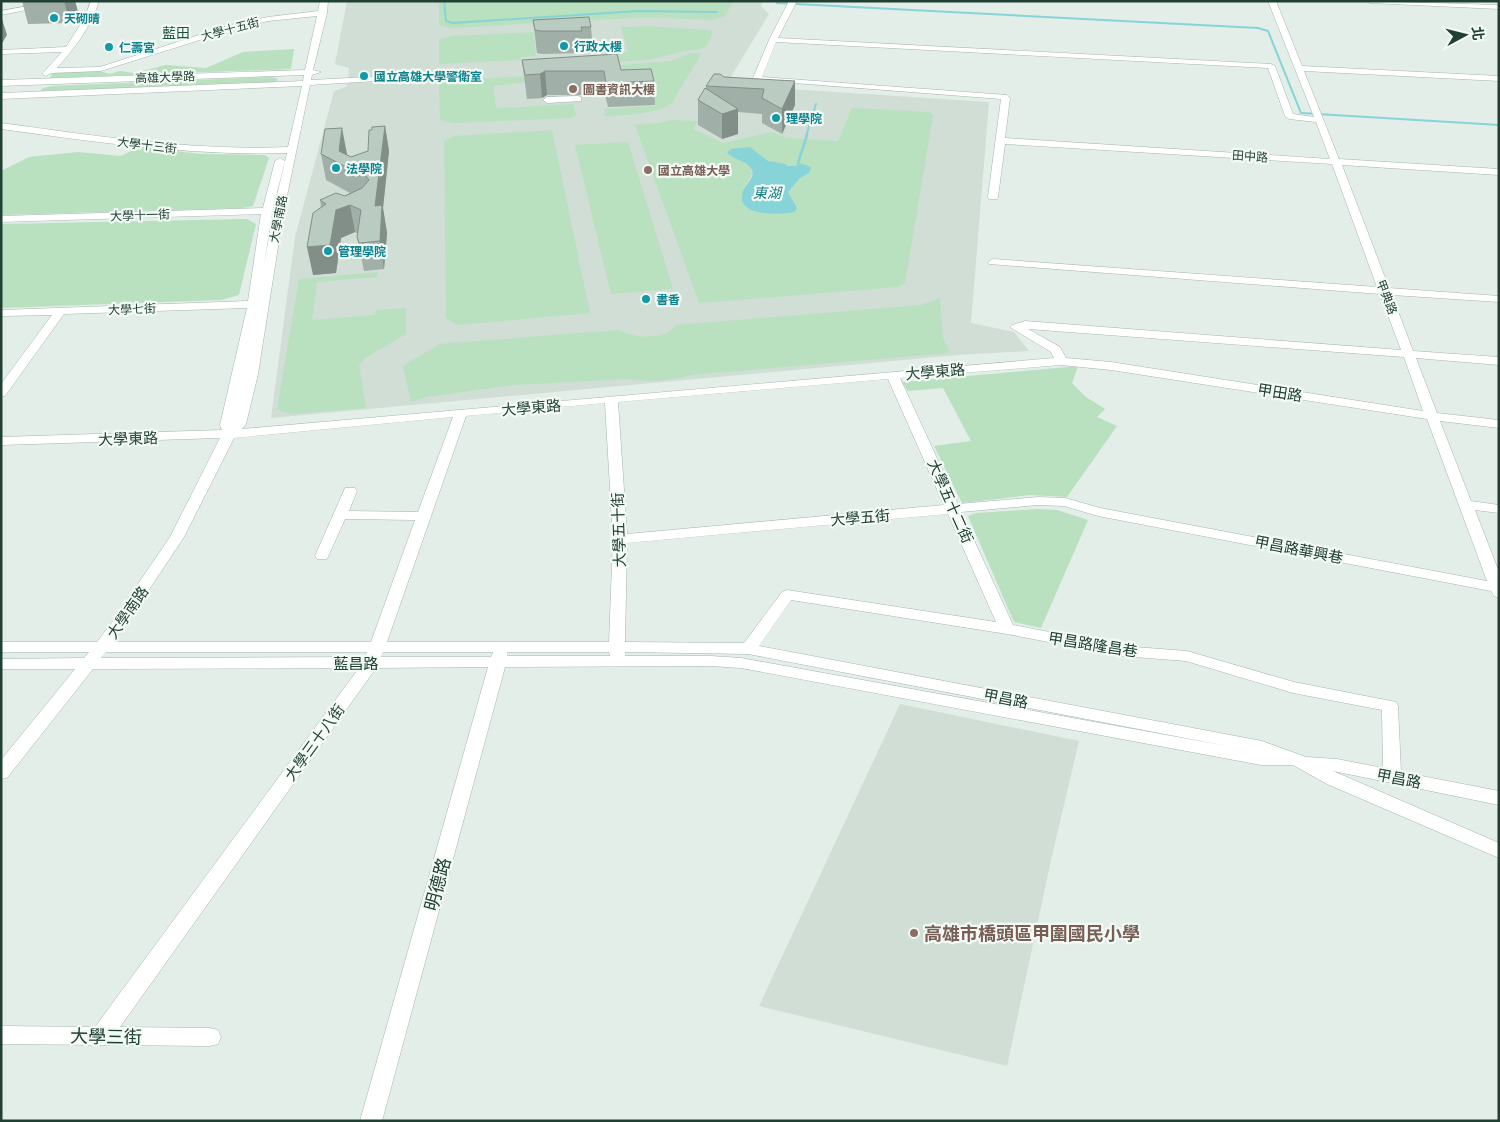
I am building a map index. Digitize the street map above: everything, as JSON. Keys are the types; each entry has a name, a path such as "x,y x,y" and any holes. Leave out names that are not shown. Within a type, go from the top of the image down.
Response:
{"street":[{"path":"1,13 68,1"},
{"path":"11,100 51,71 69,48 93,10 95,1"},
{"name":"大學南路","path":"1,773 90,664 178,536 228,434 227,425 258,304 279,211 288,150 302,78 319,13 316,1"},
{"name":"大學南路","path":"303,58 324,1"},
{"name":"甲典路","path":"1272,1 1319,116 1498,590"},
{"path":"1370,1 1499,8"},
{"path":"792,3 773,40 757,78 759,79 999,95 1006,98 993,197"},
{"name":"大學十五街","path":"51,71 101,69 233,27 268,19 319,13"},
{"path":"773,40 1271,66 1288,116 1319,116"},
{"path":"1,52 69,48"},
{"path":"1299,68 1499,79"},
{"name":"高雄大學路","path":"1,85 327,78 427,72"},
{"name":"高雄大學路","path":"1,96 11,100 302,78 327,78"},
{"path":"547,100 578,99"},
{"name":"大學十三街","path":"1,126 203,151 243,153 288,150"},
{"name":"田中路","path":"1001,141 1499,172"},
{"name":"大學南路","path":"258,304 267,211 288,150"},
{"name":"大學十一街","path":"1,219 279,211"},
{"path":"993,262 1499,299"},
{"name":"大學七街","path":"1,313 258,304"},
{"path":"1,393 61,312"},
{"path":"1061,361 1056,350 1016,327 1025,325 1499,362"},
{"name":"大學東路","path":"1,441 228,434 1061,361"},
{"name":"甲田路","path":"1061,361 1111,366 1432,416 1499,424"},
{"name":"大學五十二街","path":"892,375 954,508 1007,629"},
{"name":"大學五十街","path":"611,399 620,539 617,654"},
{"name":"大學三十八街","path":"101,1036 374,655 461,413"},
{"path":"322,556 350,491"},
{"name":"大學五街","path":"620,539 1038,501 1065,502 1098,512"},
{"path":"1465,504 1499,509"},
{"name":"甲昌路華興巷","path":"1098,512 1498,590"},
{"path":"340,515 425,516"},
{"name":"甲昌路隆昌巷","path":"748,649 787,595 1007,629 1121,651 1187,656 1292,687 1390,706 1392,776"},
{"name":"藍昌路","path":"1,647 102,647 374,655 711,654"},
{"name":"甲昌路","path":"711,654 748,649 1262,747 1299,761"},
{"name":"甲昌路","path":"711,654 741,663 1261,759 1337,765 1499,798"},
{"name":"藍昌路","path":"1,664 90,664 374,655"},
{"name":"明德路","path":"371,1121 500,655"},
{"path":"1299,761 1338,781 1499,851"},
{"name":"大學三街","path":"1,1035 210,1037"}],"shaded area":[{"name":"國立高雄大學","path":"347,1 763,1 761,6 769,14 726,85 989,102 971,323 1014,332 1029,351 958,355 271,418 295,237 334,91 346,87 348,81 349,68 335,64"},
{"name":"高雄市橋頭區甲圍國民小學","path":"900,704 1079,741 1051,860 1007,1066 759,1006"}],"green space":[{"path":"439,1 734,1 724,17 712,20 648,17 450,28 439,25"},
{"path":"649,26 713,32 706,47 700,49 683,51 650,60 611,62 609,53 628,52 621,27"},
{"path":"533,32 536,56 521,57 520,60 439,64 439,40 452,36"},
{"path":"294,49 291,69 50,78 53,73 58,72 99,71 110,74 120,71 134,73 166,65 206,68 243,52"},
{"path":"691,53 701,54 671,104 647,112 605,116 604,109 656,106 653,91 612,66 671,61"},
{"path":"528,76 529,82 493,86 496,108 573,104 576,115 569,118 453,123 440,120 439,81"},
{"path":"268,77 278,80 273,83 40,91 43,88 52,86"},
{"path":"852,108 929,112 933,115 905,283 899,287 699,303 635,125 671,120 698,121 693,129 723,143 772,132 786,138 838,141","holes":["754,150 768,161 786,164 787,166 796,166 798,163 810,168 809,173 800,178 788,192 797,208 743,189 751,176 751,168 729,156"]},
{"path":"552,130 590,313 458,325 446,318 444,141 454,136"},
{"path":"628,142 673,289 611,294 575,145"},
{"path":"139,147 201,154 265,155 269,158 253,206 243,208 1,215 1,171 29,157 78,152 121,156"},
{"path":"247,219 256,224 239,295 221,300 1,308 1,224"},
{"path":"378,272 377,277 317,282 312,320 375,315 376,310 406,308 406,334 365,358 359,365 366,408 290,414 277,409 299,279"},
{"path":"940,298 943,338 950,353 691,375 675,379 628,379 514,385 426,397 411,402 403,366 439,344 618,330 632,335 657,336 665,334 676,325 921,305"},
{"path":"1078,366 1072,383 1086,397 1105,409 1097,417 1117,426 1067,497 1030,495 962,503 934,446 971,441 943,388 908,391 902,382"},
{"path":"1038,509 1057,510 1088,520 1041,628 1014,622 968,516 976,513"}],"water":[{"name":"東湖","path":"750,147 768,161 786,164 787,166 796,166 798,163 811,168 809,173 800,178 788,192 797,208 794,212 769,214 751,210 745,206 742,199 743,191 751,178 752,170 750,166 732,157 727,152 731,149"}],"building":[{"path":"589,17 591,27 581,27 582,31 535,30 533,20"},
{"path":"617,54 621,70 651,69 654,81 606,83 604,71 545,71 540,74 525,75 522,60"},
{"path":"714,74 720,74 724,77 795,81 782,109 762,98 764,89 706,86"},
{"path":"705,88 738,109 722,114 698,100"},
{"path":"385,126 375,206 382,205 380,241 359,243 357,237 361,210 350,205 336,210 330,245 307,247 313,213 326,204 320,200 336,193 345,196 362,188 369,180 362,171 348,168 321,154 325,129 342,128 339,151 351,157 368,151 369,130 372,130 372,127"}],"waterway":[{"path":"444,1 446,21 453,23 638,11 717,12"},
{"path":"778,1 777,3 1258,28 1268,31 1301,113 1499,125"},
{"path":"806,136 816,104"},
{"path":"798,163 807,135"}],"place":[{"name":"天砌晴","path":"54,18"},
{"name":"行政大樓","path":"564,46"},
{"name":"仁壽宮","path":"109,47"},
{"name":"國立高雄大學警衛室","path":"364,76"},
{"name":"圖書資訊大樓","path":"573,89"},
{"name":"理學院","path":"776,118"},
{"name":"法學院","path":"336,168"},
{"name":"國立高雄大學","path":"648,170"},
{"name":"管理學院","path":"328,251"},
{"name":"書香","path":"646,299"},
{"name":"高雄市橋頭區甲圍國民小學","path":"914,933"}],"district":[{"name":"藍田","path":"176,32"}]}
